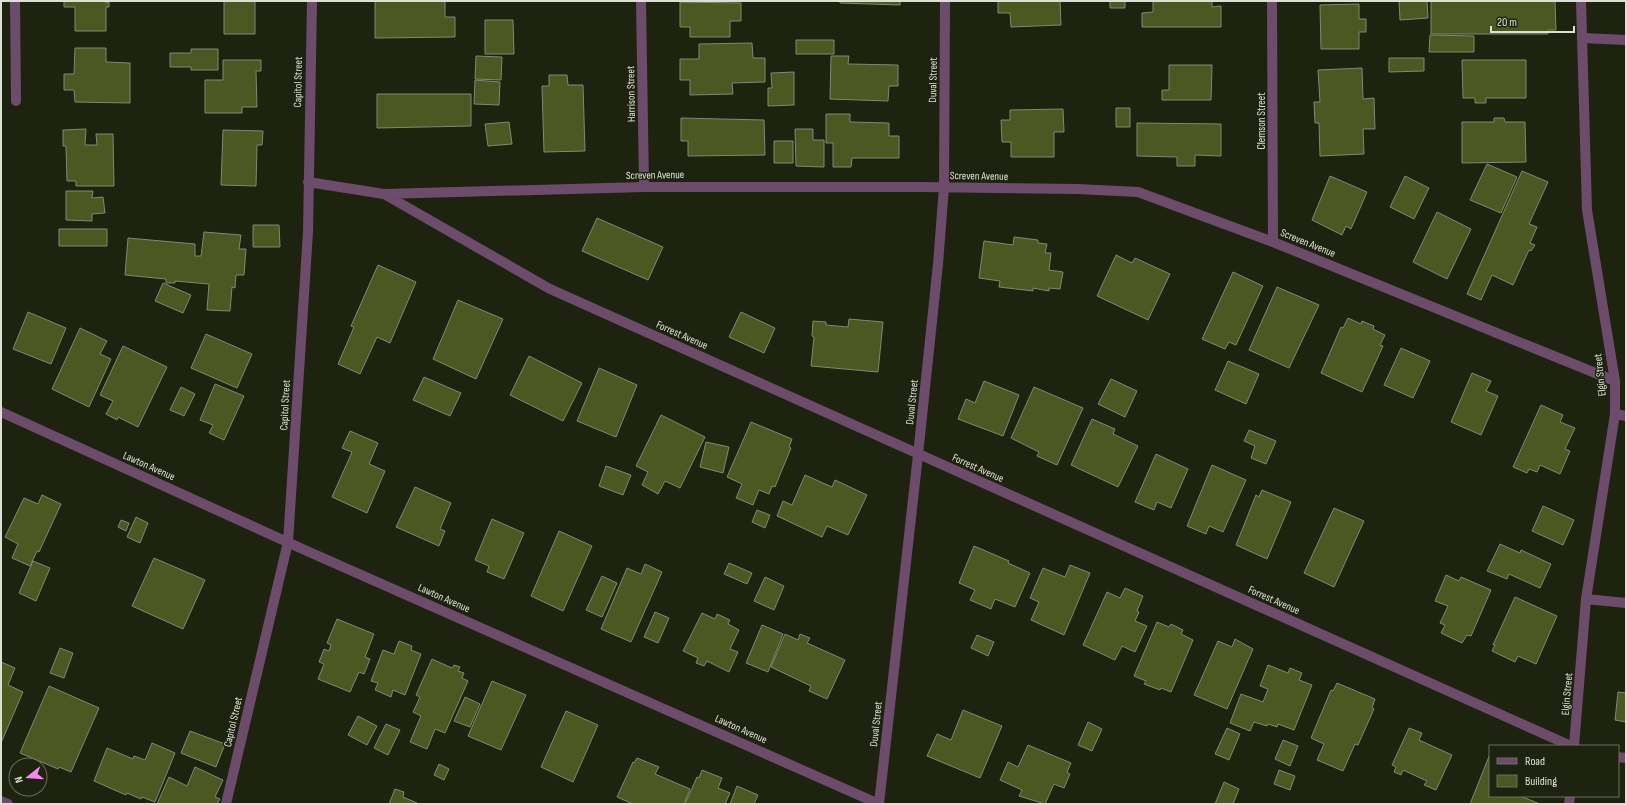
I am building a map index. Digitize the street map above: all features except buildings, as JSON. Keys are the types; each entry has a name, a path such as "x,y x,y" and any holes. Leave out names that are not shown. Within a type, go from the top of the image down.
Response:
{"street":[{"path":"15,1 16,101"},
{"name":"Capitol Street","path":"226,804 288,542 308,232 312,1"},
{"name":"Harrison Street","path":"641,1 644,187"},
{"name":"Duval Street","path":"879,804 938,264 944,187 945,1"},
{"name":"Clemson Street","path":"1272,1 1273,242"},
{"name":"Elgin Street","path":"1574,745 1586,599 1615,414 1615,381 1587,210 1581,1"},
{"path":"1582,38 1626,40"},
{"name":"Screven Avenue","path":"308,182 384,194 644,187 944,187 1077,189 1138,192 1273,242 1615,381"},
{"name":"Forrest Avenue","path":"384,194 550,289 1569,745"},
{"name":"Lawton Avenue","path":"1,412 288,542 879,804"},
{"path":"1615,414 1626,416"},
{"path":"1586,599 1626,603"},
{"path":"1,801 8,804"}]}
